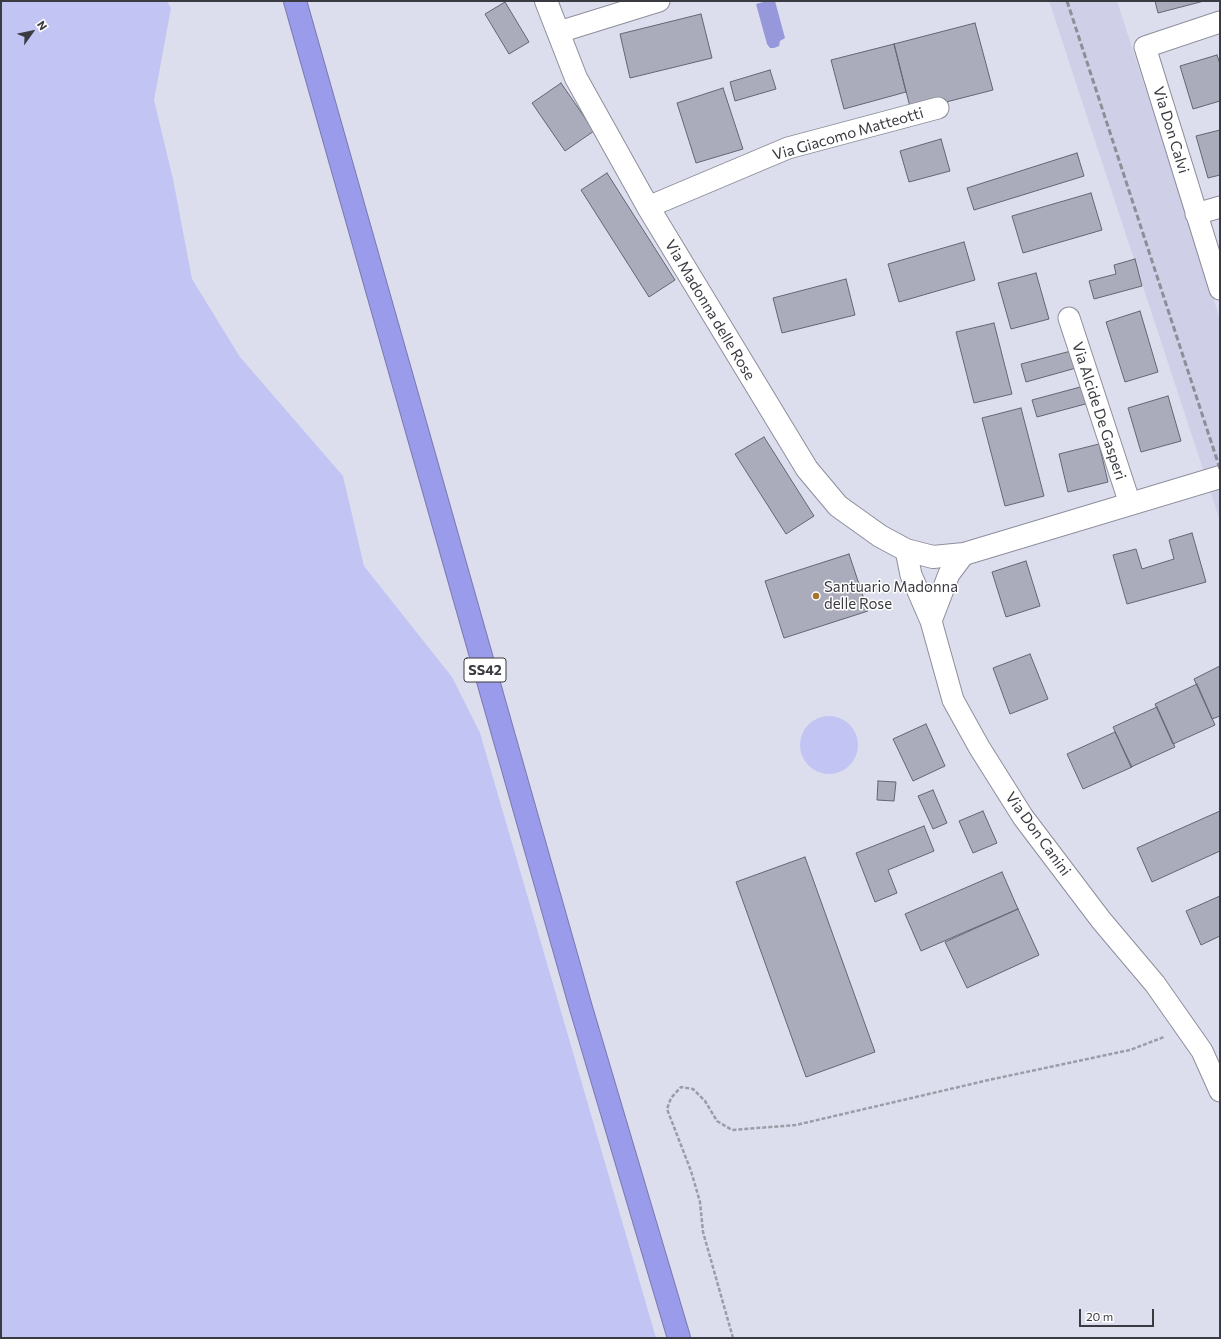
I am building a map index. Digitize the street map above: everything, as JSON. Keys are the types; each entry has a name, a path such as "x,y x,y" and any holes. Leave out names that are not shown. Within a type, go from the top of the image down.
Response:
{"highway":[{"name":"SS42","path":"295,1 576,992 679,1338"}],"street":[{"name":"Via Madonna delle Rose","path":"546,1 576,78 648,207 807,469 838,506 880,536 906,550 933,557 964,554 1220,477"},
{"path":"559,32 659,1"},
{"name":"Via Don Calvi","path":"1220,22 1145,47 1220,289"},
{"name":"Via Giacomo Matteotti","path":"648,207 788,148 938,108"},
{"path":"1196,214 1220,207"},
{"name":"Via Alcide De Gasperi","path":"1069,318 1130,504"},
{"name":"Via Don Canini","path":"906,550 912,575 931,621 953,700 979,747 1015,804 1101,920 1155,984 1202,1051 1220,1091"},
{"path":"931,621 949,574 964,554"}],"path":[{"path":"733,1338 703,1232 700,1202 691,1171 667,1109 671,1098 681,1087 693,1089 704,1101 717,1121 732,1130 796,1125 993,1079 1130,1050 1159,1040 1182,1024"}],"shaded area":[{"path":"1,1 167,1 171,8 154,100 173,179 192,279 240,357 343,476 364,566 452,677 480,733 656,1338 1,1338"},
{"path":"767,1 775,1 785,38 780,41 779,46 774,48 770,48 767,44 756,4"},
{"path":"1049,1 1117,1 1220,319 1220,521"},
{"path":"829,716 840,718 853,729 856,734 858,745 856,756 845,769 840,772 829,774 818,772 805,761 802,756 800,745 802,734 813,721 818,718"}],"building":[{"path":"1155,1 1204,1 1158,13"},
{"path":"505,2 529,42 509,54 485,14"},
{"path":"701,14 712,58 630,78 620,34"},
{"path":"975,23 993,90 911,111 894,44"},
{"path":"894,44 906,92 844,109 831,60"},
{"path":"1217,55 1220,64 1220,101 1193,109 1180,66"},
{"path":"770,70 776,89 735,101 730,82"},
{"path":"561,83 594,131 565,151 532,103"},
{"path":"723,88 743,149 696,163 677,103"},
{"path":"1220,130 1220,175 1208,178 1196,136"},
{"path":"941,139 950,171 909,182 900,151"},
{"path":"1077,153 1084,176 974,210 967,188"},
{"path":"607,173 675,280 649,297 581,190"},
{"path":"1091,193 1102,230 1023,253 1012,216"},
{"path":"964,242 975,280 899,302 888,264"},
{"path":"1135,259 1142,286 1094,299 1089,281 1116,274 1114,265"},
{"path":"1036,273 1049,319 1011,329 998,283"},
{"path":"846,279 855,315 782,333 773,298"},
{"path":"1140,311 1158,372 1125,382 1106,322"},
{"path":"994,323 1012,394 974,403 956,332"},
{"path":"1071,351 1076,368 1026,382 1021,364"},
{"path":"1084,386 1089,403 1037,417 1032,400"},
{"path":"1168,396 1181,441 1141,452 1128,408"},
{"path":"1021,408 1044,496 1005,506 982,418"},
{"path":"764,437 814,516 786,534 735,454"},
{"path":"1099,444 1108,482 1068,492 1059,454"},
{"path":"1192,533 1206,582 1127,604 1113,555 1136,549 1142,569 1174,559 1169,540"},
{"name":"Santuario Madonna delle Rose","path":"849,554 868,611 784,638 765,581"},
{"path":"1026,561 1040,606 1006,617 992,572"},
{"path":"1030,654 1048,699 1010,714 993,668"},
{"path":"1220,666 1220,716 1212,719 1194,679"},
{"path":"1197,684 1215,725 1173,744 1155,704"},
{"path":"1157,707 1175,747 1131,767 1113,727"},
{"path":"926,724 945,766 913,781 893,739"},
{"path":"1115,732 1132,767 1083,789 1067,754"},
{"path":"878,781 896,782 894,801 877,800"},
{"path":"933,790 947,823 933,829 918,796"},
{"path":"983,811 997,843 973,853 959,821"},
{"path":"1220,811 1220,851 1152,882 1137,848"},
{"path":"924,826 934,851 888,870 897,893 875,902 856,853"},
{"path":"805,857 875,1052 806,1077 736,882"},
{"path":"1002,872 1018,909 921,951 905,914"},
{"path":"1220,896 1220,936 1201,945 1186,911"},
{"path":"1018,909 1039,955 967,988 945,942"}],"railway":[{"path":"1067,1 1220,469"}],"place":[{"name":"Santuario Madonna delle Rose","path":"816,596"}]}
